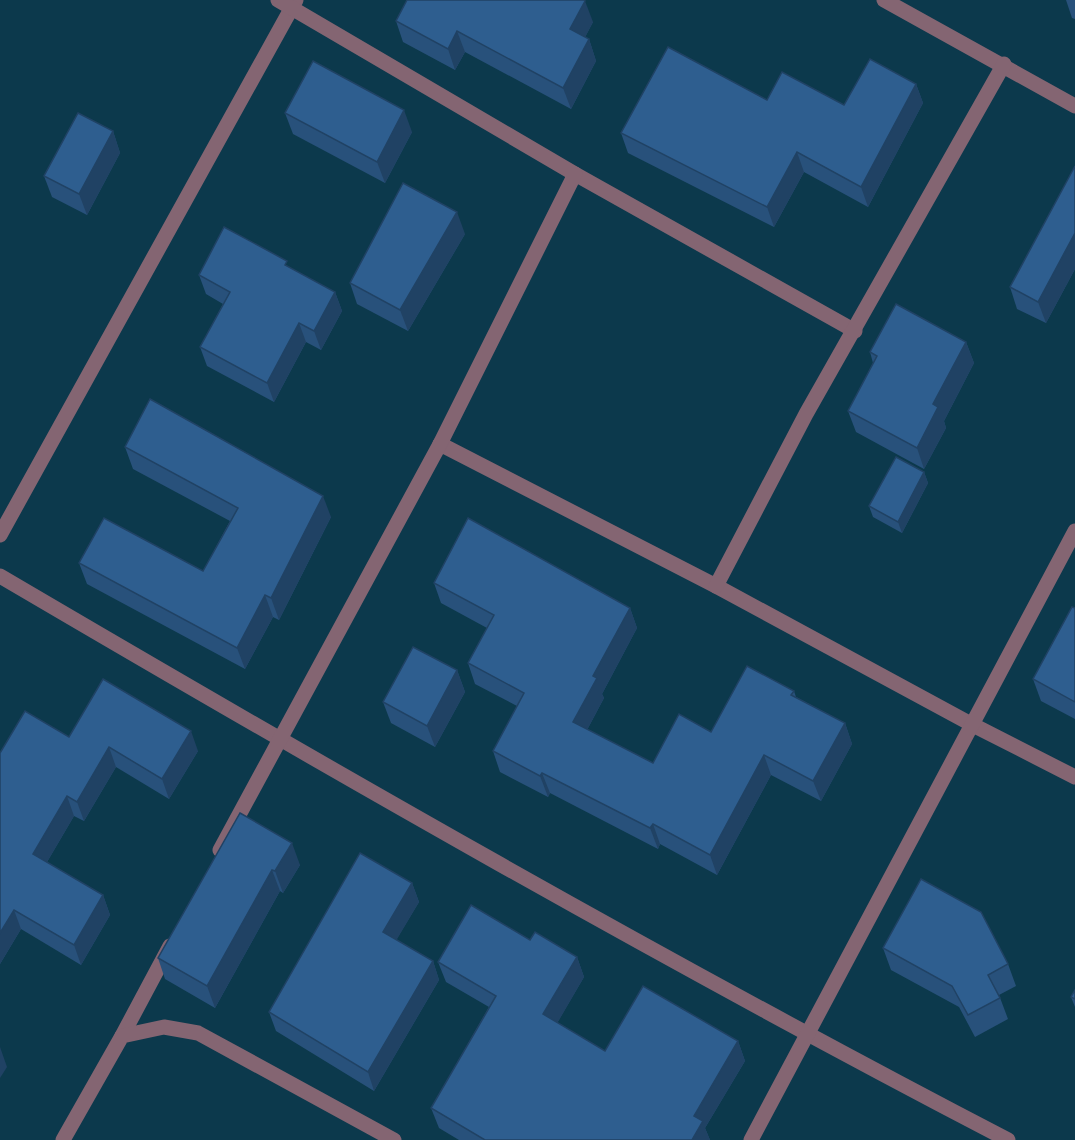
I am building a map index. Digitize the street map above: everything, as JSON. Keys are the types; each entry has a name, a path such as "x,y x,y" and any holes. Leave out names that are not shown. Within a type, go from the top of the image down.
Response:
{"street":[{"path":"278,0 294,4 575,174 855,330"},
{"path":"884,0 1004,64 1075,106"},
{"path":"0,535 294,4"},
{"path":"717,586 806,414 1004,64"},
{"path":"211,867 440,444 575,174"},
{"path":"440,444 717,586 971,724 1075,777"},
{"path":"751,1140 1075,531"},
{"path":"0,576 278,740 806,1035 1008,1140"},
{"path":"63,1140 178,930"},
{"path":"122,1036 164,1027 198,1033 394,1140"}],"building":[{"path":"407,0 584,0 570,29 589,39 563,88 457,31 448,49 396,21"},
{"path":"668,47 767,100 782,72 844,105 870,59 916,84 861,187 797,152 767,207 621,133"},
{"path":"313,61 404,110 377,162 285,113"},
{"path":"78,113 113,131 79,194 44,176"},
{"path":"1075,166 1075,233 1038,302 1010,287"},
{"path":"403,183 457,212 400,310 350,283"},
{"path":"224,227 287,261 285,265 335,292 314,331 299,323 267,383 200,347 230,292 199,275"},
{"path":"896,304 966,342 933,404 938,407 917,448 848,411 877,356 870,352"},
{"path":"150,399 323,496 271,598 265,595 237,648 79,563 104,518 203,571 238,508 125,447"},
{"path":"896,457 924,472 898,522 869,506"},
{"path":"468,518 630,608 593,676 597,678 573,722 653,763 679,714 711,732 747,666 794,691 791,695 845,723 813,781 764,755 710,855 653,824 650,828 542,773 540,776 493,751 524,693 468,663 494,615 434,583"},
{"path":"1072,607 1075,608 1075,702 1033,679"},
{"path":"413,647 457,670 427,726 383,702"},
{"path":"103,679 191,731 162,779 109,747 77,802 67,796 33,854 103,895 74,945 14,910 0,933 0,753 25,711 69,737"},
{"path":"240,813 292,843 275,871 272,870 207,986 158,958"},
{"path":"360,853 412,883 383,932 433,961 368,1072 269,1012"},
{"path":"921,879 981,912 1008,964 988,975 1000,998 968,1015 952,986 883,948"},
{"path":"471,905 530,940 535,932 577,957 543,1014 605,1051 643,986 738,1041 694,1116 703,1121 692,1140 485,1140 431,1108 496,996 438,962"}]}
